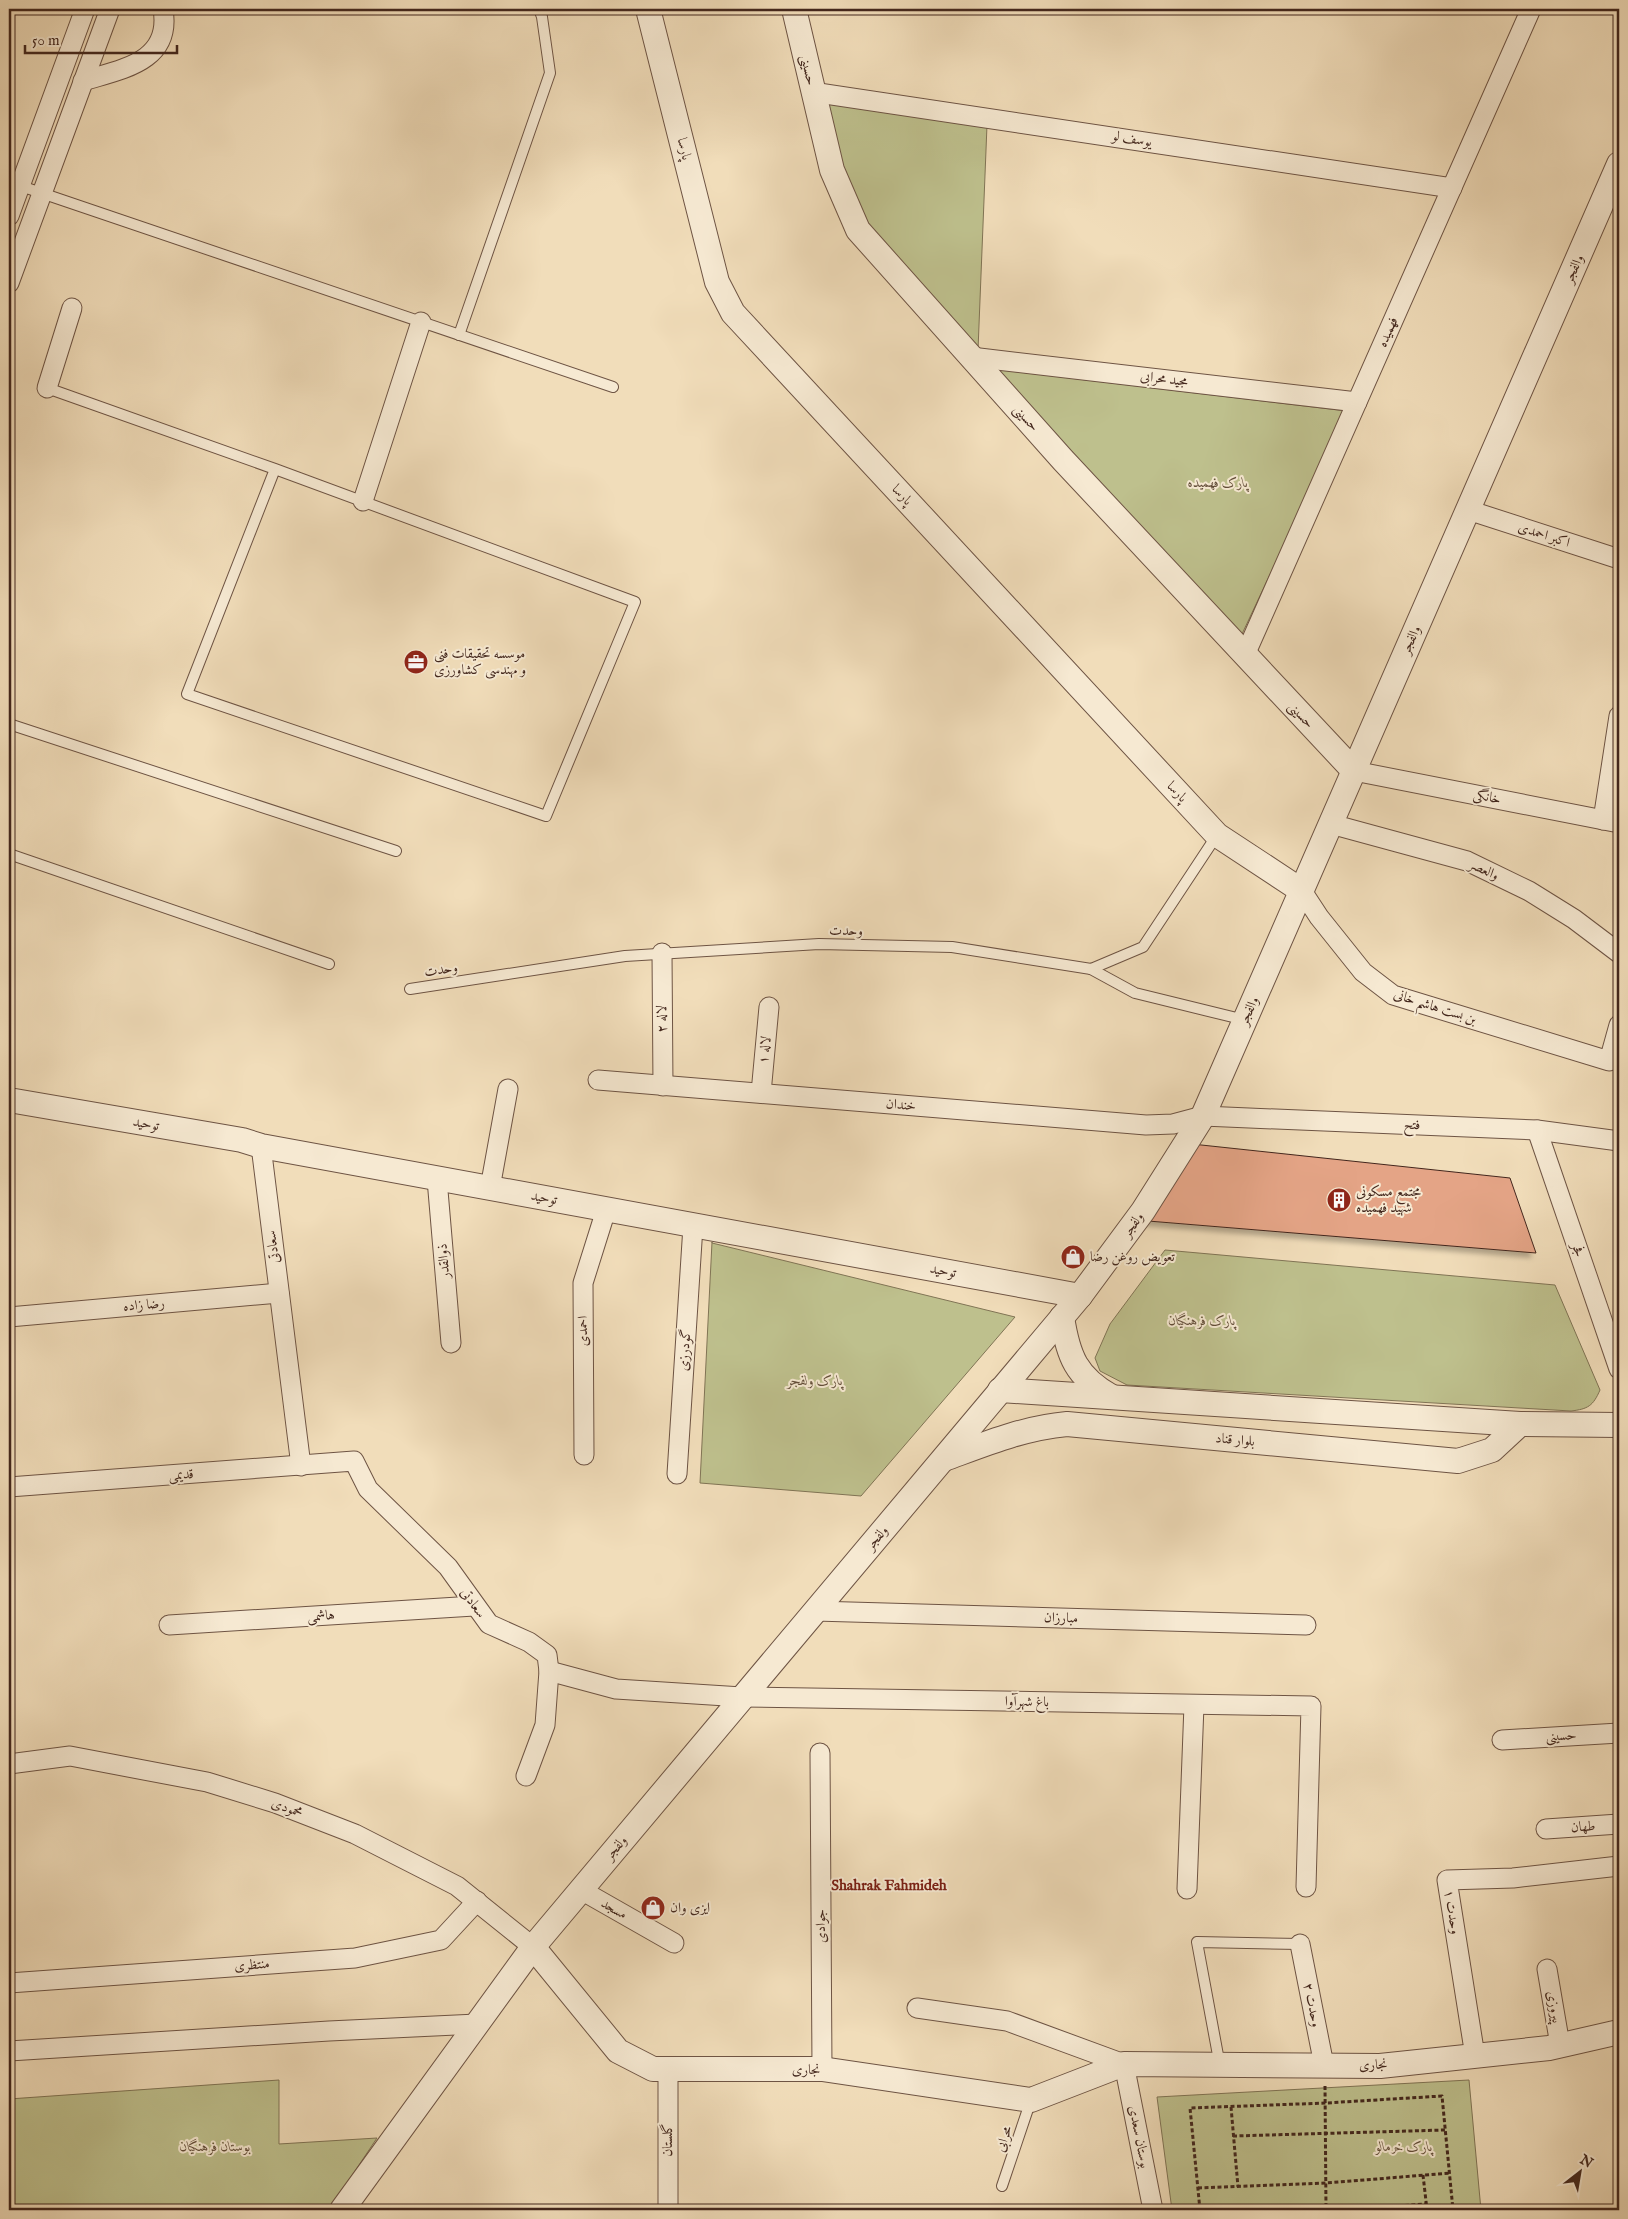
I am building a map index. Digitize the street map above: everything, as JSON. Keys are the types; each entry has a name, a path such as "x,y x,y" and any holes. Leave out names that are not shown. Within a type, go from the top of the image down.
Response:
{"street":[{"path":"9,216 14,184 85,9"},
{"path":"9,283 110,9"},
{"path":"83,81 133,66 155,50 166,25 163,9"},
{"name":"پارسا","path":"648,9 717,282 733,313 1217,835 1302,891"},
{"name":"حسینی","path":"794,9 812,92 832,170 858,230 1063,460 1354,771"},
{"name":"فهمیده","path":"1246,655 1531,9"},
{"name":"یوسف لو","path":"812,92 1452,188"},
{"name":"والفجر","path":"1203,1116 1468,510 1613,195 1619,164"},
{"path":"47,388 72,308"},
{"path":"363,501 421,322"},
{"name":"مجید محرابی","path":"972,357 1357,402"},
{"name":"اکبر احمدی","path":"1468,510 1619,560"},
{"path":"1611,821 1619,716"},
{"name":"خانگی","path":"1354,771 1611,821"},
{"name":"والعصر","path":"1331,824 1467,861 1529,891 1567,914 1619,953"},
{"name":"بن بست هاشم خانی","path":"1302,891 1319,917 1363,972 1393,995 1609,1061 1619,1025"},
{"name":"لاله ۲","path":"662,953 663,1086"},
{"name":"لاله ۱","path":"761,1093 769,1007"},
{"name":"خندان","path":"598,1080 1146,1125 1173,1124 1203,1116"},
{"path":"490,1188 508,1089"},
{"name":"توحید","path":"9,1100 242,1140 261,1146 437,1179 1080,1296"},
{"name":"فتح","path":"1203,1116 1537,1130 1619,1141"},
{"name":"ولفجر","path":"342,2210 533,1947 1080,1296 1144,1211 1203,1116"},
{"name":"فجر","path":"1537,1130 1619,1369"},
{"name":"سعادتی","path":"261,1146 301,1466"},
{"name":"ذوالقدر","path":"437,1179 452,1343"},
{"name":"احمدی","path":"584,1455 583,1283 606,1210"},
{"name":"گودرزی","path":"677,1474 692,1226"},
{"name":"رضا زاده","path":"9,1317 279,1293"},
{"path":"1062,1317 1066,1341 1079,1372 1094,1387 1112,1398"},
{"path":"1000,1390 1520,1424 1619,1426"},
{"name":"بلوار قناد","path":"943,1459 1015,1433 1039,1427 1067,1424 1458,1461 1492,1450 1520,1424"},
{"name":"سعادتی","path":"354,1461 368,1489 448,1567 474,1606 489,1624 529,1642 547,1655 549,1671 545,1725 526,1776"},
{"name":"قدیمی","path":"9,1487 354,1461"},
{"name":"هاشمی","path":"169,1625 474,1606"},
{"name":"مبارزان","path":"815,1611 1306,1625"},
{"name":"باغ شهرآوا","path":"549,1671 616,1689 742,1698 1311,1706 1306,1887"},
{"path":"1187,1889 1194,1705"},
{"name":"حسینی","path":"1502,1740 1619,1733"},
{"name":"جوادی","path":"820,1753 822,2070"},
{"name":"محمودی","path":"9,1764 70,1756 207,1782 275,1803 355,1834 457,1886 533,1947"},
{"name":"طهان","path":"1546,1829 1619,1824"},
{"name":"وحدت ۱","path":"1475,2056 1447,1880 1513,1878 1619,1866"},
{"name":"مسجد","path":"580,1890 674,1943"},
{"name":"منتظری","path":"9,1983 355,1958 441,1940 476,1901"},
{"name":"وحدت ۲","path":"1300,1944 1324,2065"},
{"name":"نجاری","path":"533,1947 618,2051 653,2070 822,2070 1031,2100 1124,2064"},
{"name":"پیروزی","path":"1547,1968 1560,2045"},
{"name":"نجاری","path":"917,2008 1007,2021 1124,2064 1380,2066 1560,2045 1619,2032"},
{"path":"9,2051 476,2024"},
{"name":"بوستان سعدی","path":"1124,2064 1153,2210"},
{"name":"گلستان","path":"668,2069 668,2210"}],"lane":[{"path":"459,335 550,73 542,17 539,9"},
{"path":"14,184 613,387"},
{"path":"47,388 275,469 363,501 635,602 546,816 187,694 275,469"},
{"path":"9,724 396,851"},
{"path":"1091,969 1143,947 1217,835"},
{"path":"9,854 329,964"},
{"name":"وحدت","path":"410,989 625,956 818,944 952,947 1091,969"},
{"path":"1091,969 1135,993 1245,1020"},
{"path":"1220,2066 1197,1942 1300,1944"},
{"name":"محرابی","path":"1002,2186 1031,2100"}],"path":[{"path":"1200,2210 1190,2108 1326,2104 1442,2096 1453,2210"},
{"path":"1326,2104 1326,2210"},
{"path":"1231,2107 1238,2187"},
{"path":"1234,2136 1446,2130"},
{"path":"1198,2188 1326,2183 1450,2173"},
{"path":"1424,2175 1427,2210"},
{"path":"1340,2210 1426,2204"}],"green space":[{"path":"822,100 987,125 978,350 864,228 837,169"},
{"name":"پارک فهمیده","path":"994,369 1347,411 1242,634"},
{"name":"پارک ولفجر","path":"712,1242 1015,1317 861,1496 700,1483"},
{"name":"پارک فرهنگیان","path":"1165,1250 1555,1285 1600,1390 1595,1400 1589,1406 1571,1411 1127,1385 1100,1371 1095,1358 1110,1324"},
{"name":"بوستان فرهنگیان","path":"279,2080 279,2144 377,2138 329,2210 9,2210 9,2099"},
{"name":"پارک خرمالو","path":"1469,2080 1481,2210 1172,2210 1157,2097"}],"building":[{"name":"مجتمع مسکونی شهید فهمیده","path":"1192,1144 1510,1178 1536,1253 1148,1221"}],"place":[{"name":"موسسه تحقیقات فنی و مهندسی کشاورزی","path":"416,662"},
{"name":"مجتمع مسکونی شهید فهمیده","path":"1339,1200"},
{"name":"تعویض روغن رضا","path":"1073,1257"},
{"name":"ایزی وان","path":"653,1908"}],"district":[{"name":"Shahrak Fahmideh","path":"889,1885"}]}
